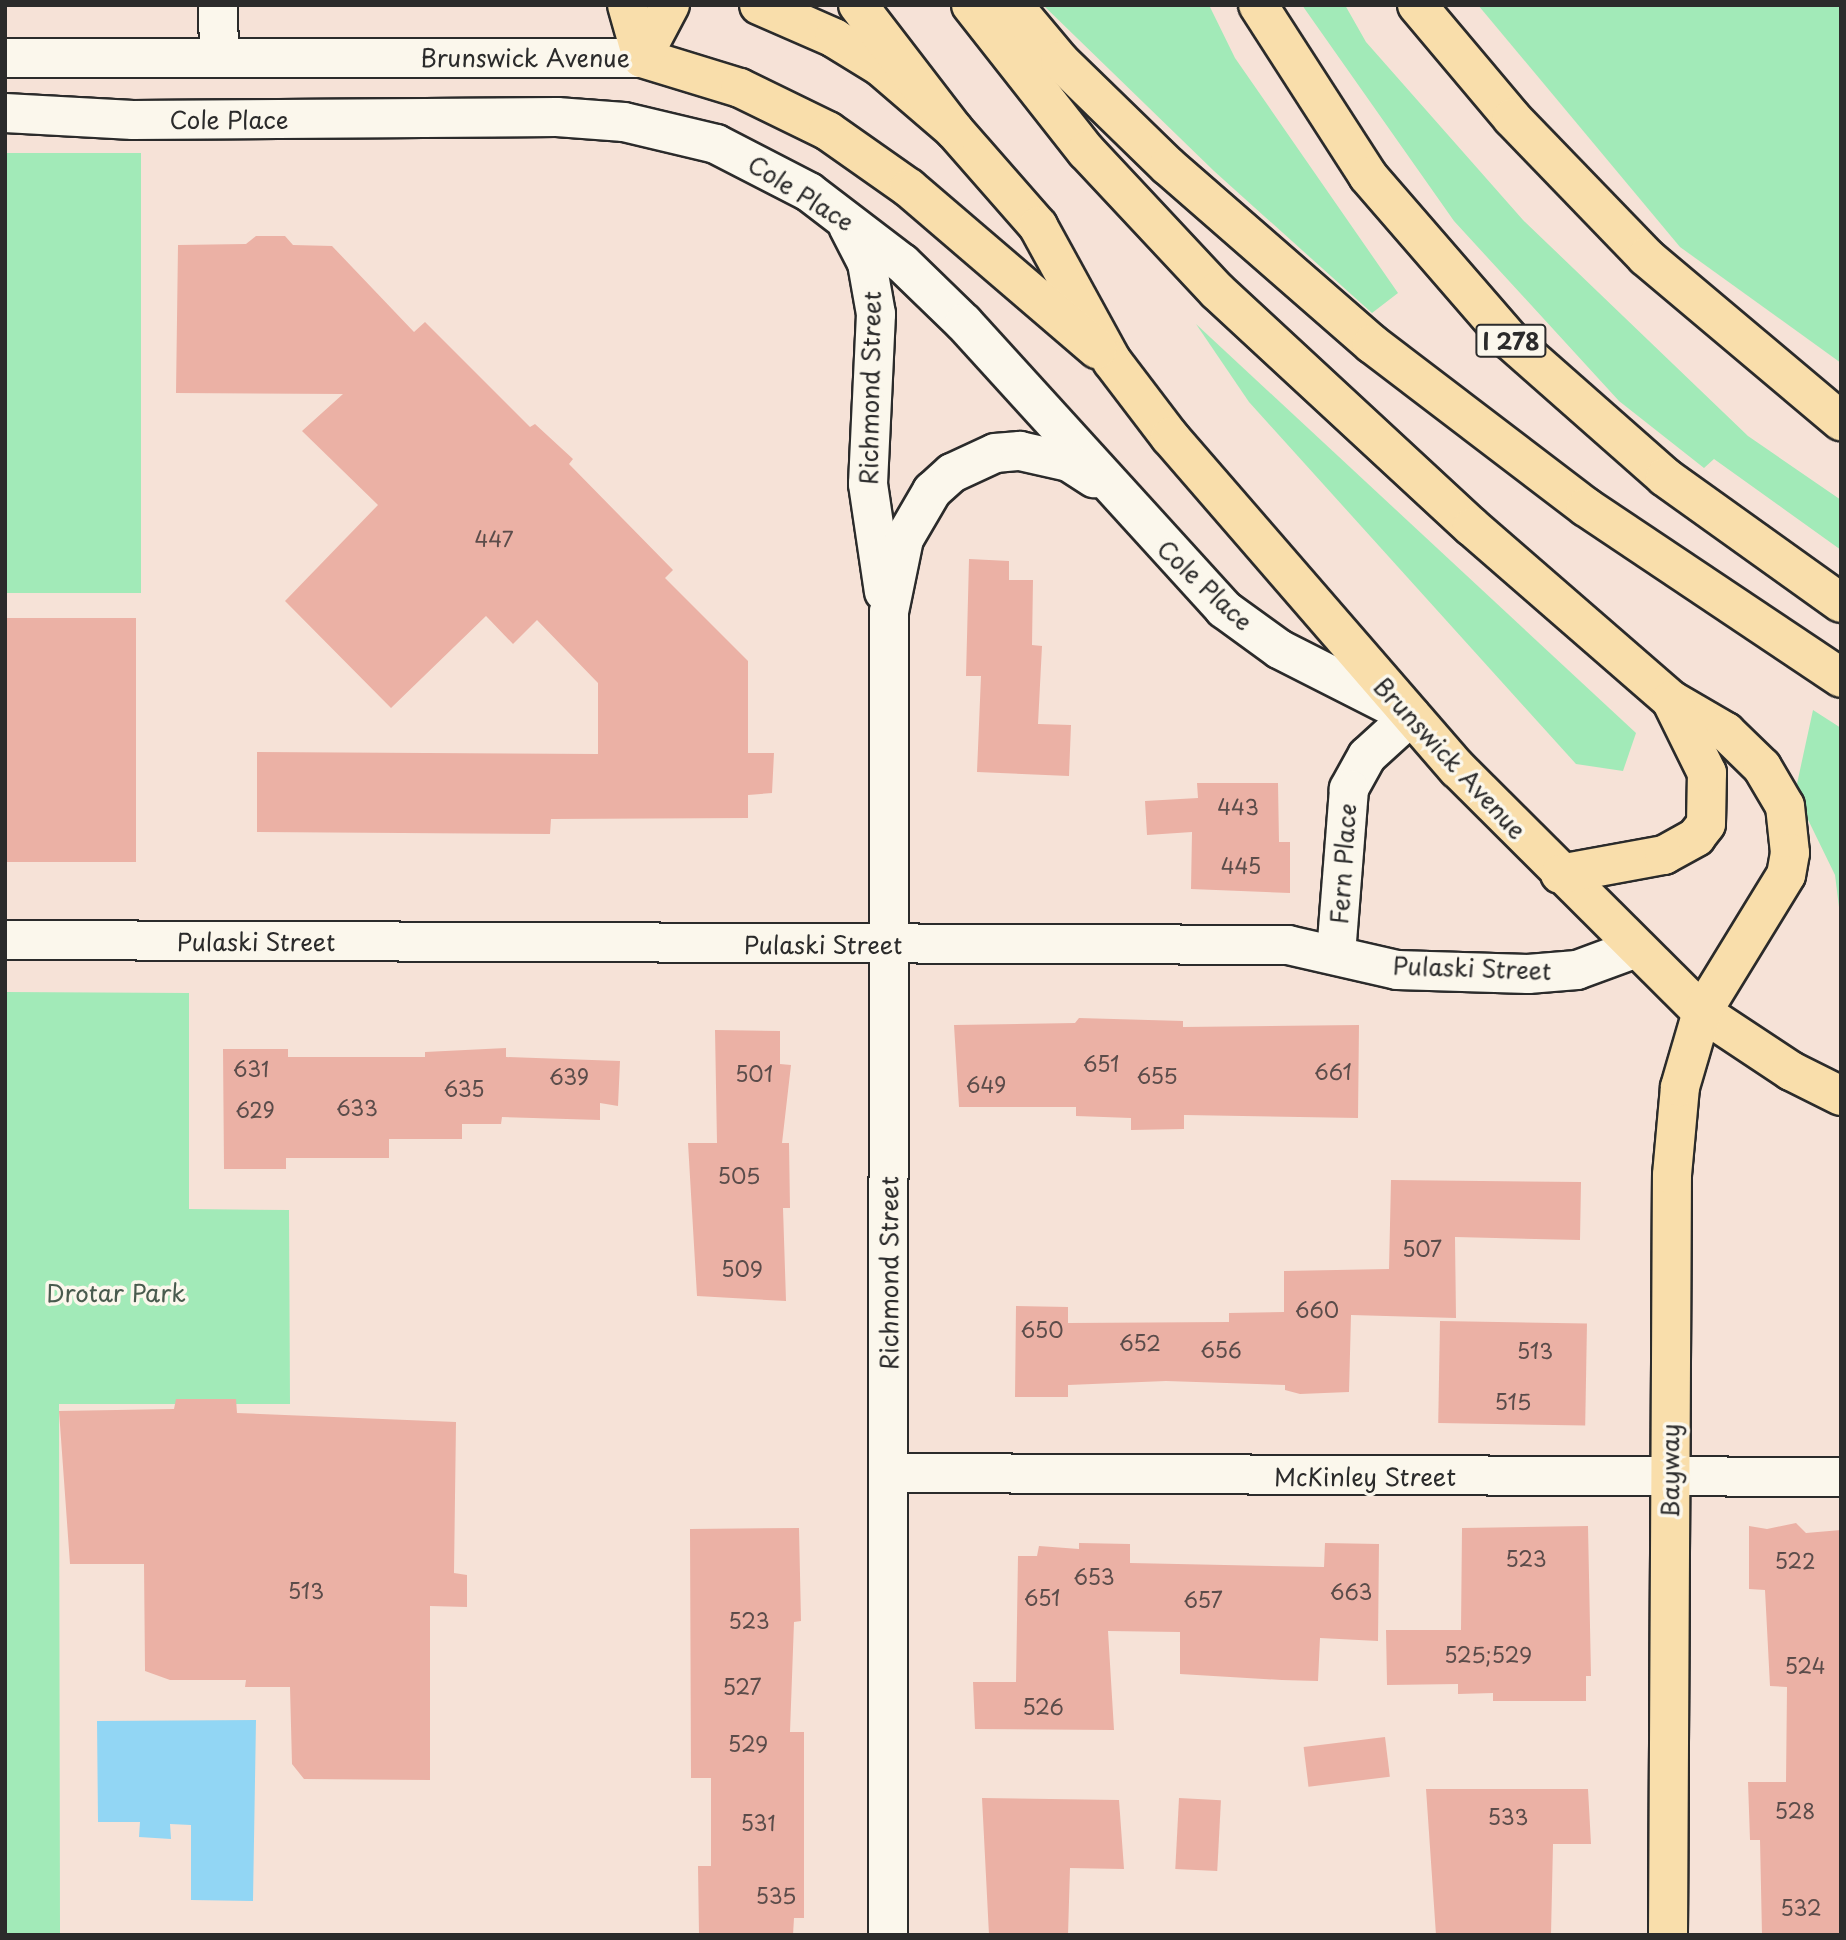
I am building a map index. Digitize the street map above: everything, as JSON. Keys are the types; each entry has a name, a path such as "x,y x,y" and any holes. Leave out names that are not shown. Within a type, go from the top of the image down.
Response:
{"main road":[{"path":"627,5 642,58"},
{"path":"642,58 670,5"},
{"name":"Brunswick Avenue","path":"759,5 834,38 881,66 954,130 1038,226 1112,361 1226,505 1410,716 1560,874 1634,949 1702,1012 1791,1071 1841,1096"},
{"path":"858,5 954,130"},
{"path":"971,5 1086,152 1217,291 1472,527 1671,700 1707,773 1706,824 1696,837 1664,855 1560,874"},
{"path":"1013,5 1060,61 1148,147 1372,344 1586,507 1841,678"},
{"name":"I 278","path":"1258,5 1368,176 1511,341 1636,454 1841,603"},
{"path":"1418,5 1511,118 1637,248 1841,421"},
{"name":"Brunswick Avenue","path":"642,58 740,88 828,131 909,188 1112,361"},
{"name":"Bayway","path":"1668,1935 1672,1175 1680,1087 1702,1012 1777,895 1790,853 1784,806 1762,767 1726,732 1671,700"}],"street":[{"path":"5,58 219,56 218,5"},
{"name":"Brunswick Avenue","path":"219,56 642,58"},
{"name":"Cole Place","path":"5,113 133,120 558,117 624,122 716,145 775,172 839,212 964,323 1199,587 1249,629 1310,667 1410,716"},
{"name":"Richmond Street","path":"839,212 867,263 873,289 868,484 889,612"},
{"name":"Richmond Street","path":"888,1935 889,612 896,565 916,513 932,491 972,461 995,453 1044,455 1069,462 1121,499"},
{"name":"Fern Place","path":"1336,953 1349,789 1367,756 1410,716"},
{"name":"Pulaski Street","path":"5,940 890,946 1288,945 1336,953 1397,970 1552,974 1634,949"},
{"name":"McKinley Street","path":"888,1473 1670,1479 1841,1477"}],"green space":[{"path":"1043,5 1209,5 1235,58 1398,293 1372,313 1214,171"},
{"path":"1302,5 1345,5 1366,42 1523,220 1748,436 1841,500 1841,550 1714,459 1704,468 1619,401 1454,221"},
{"path":"1478,5 1841,5 1841,363 1680,247"},
{"path":"5,153 141,153 141,593 5,593"},
{"path":"1196,324 1636,733 1623,771 1576,764 1249,402"},
{"path":"1813,710 1841,728 1841,923 1835,875 1795,793"},
{"name":"Drotar Park","path":"5,992 189,993 189,1209 289,1210 290,1404 59,1404 60,1935 5,1935"}],"water":[{"path":"256,1720 253,1901 191,1900 191,1825 170,1824 171,1839 139,1837 140,1822 98,1822 97,1721"}],"building":[{"path":"256,236 285,236 293,245 332,246 414,332 425,322 530,427 535,424 573,459 569,464 673,570 665,578 748,661 748,753 774,753 772,793 748,795 748,818 551,819 550,834 257,832 257,752 598,754 598,683 537,620 513,644 486,616 391,708 285,601 378,505 302,431 343,394 176,393 178,245 246,244"},
{"path":"969,559 1009,561 1009,580 1033,580 1032,645 1042,646 1038,724 1071,725 1069,776 977,772 981,676 966,676"},
{"path":"5,618 136,618 136,862 5,862"},
{"path":"1197,783 1278,783 1279,842 1290,842 1290,893 1191,889 1192,832 1147,835 1145,801 1198,798"},
{"path":"1079,1018 1183,1021 1183,1027 1359,1025 1358,1118 1184,1115 1184,1129 1131,1130 1131,1118 1076,1116 1076,1107 959,1107 954,1025 1075,1023"},
{"path":"715,1030 780,1031 780,1064 791,1065 782,1143 789,1143 790,1208 783,1208 786,1301 697,1296 688,1143 717,1143"},
{"path":"506,1048 506,1057 620,1061 618,1106 600,1103 600,1120 502,1117 501,1124 462,1124 462,1139 389,1139 389,1158 286,1158 286,1169 224,1169 223,1049 288,1049 288,1057 425,1057 425,1052"},
{"path":"1391,1180 1581,1182 1580,1240 1455,1237 1456,1318 1351,1315 1349,1392 1300,1394 1285,1390 1285,1385 1166,1381 1068,1385 1068,1397 1015,1397 1016,1306 1068,1307 1068,1323 1229,1322 1229,1313 1284,1312 1284,1271 1389,1269"},
{"path":"1440,1321 1587,1324 1585,1426 1438,1423"},
{"path":"176,1399 236,1399 237,1413 456,1422 454,1573 467,1575 467,1607 430,1606 430,1780 304,1779 292,1764 290,1687 245,1687 246,1680 170,1680 145,1671 144,1564 70,1564 59,1411 174,1409"},
{"path":"1796,1523 1806,1533 1841,1530 1841,1935 1762,1935 1760,1840 1750,1840 1748,1782 1786,1782 1787,1687 1770,1686 1765,1590 1749,1589 1749,1526 1767,1529"},
{"path":"1588,1526 1591,1676 1586,1676 1586,1701 1493,1701 1493,1693 1458,1694 1458,1684 1387,1685 1386,1630 1461,1630 1462,1528"},
{"path":"799,1528 801,1621 794,1622 790,1732 804,1732 804,1918 794,1918 793,1935 699,1935 698,1866 711,1866 711,1778 691,1778 690,1529"},
{"path":"1079,1543 1130,1544 1130,1563 1324,1567 1325,1543 1379,1544 1378,1641 1320,1638 1318,1681 1282,1680 1180,1674 1180,1632 1108,1631 1114,1730 975,1729 973,1682 1016,1682 1018,1556 1037,1556 1039,1546 1079,1549"},
{"path":"1385,1737 1390,1777 1308,1787 1304,1747"},
{"path":"1426,1789 1588,1789 1591,1844 1553,1844 1551,1935 1436,1935"},
{"path":"982,1798 1119,1800 1124,1869 1070,1868 1068,1935 989,1935"},
{"path":"1179,1798 1221,1800 1217,1871 1175,1869"}]}
